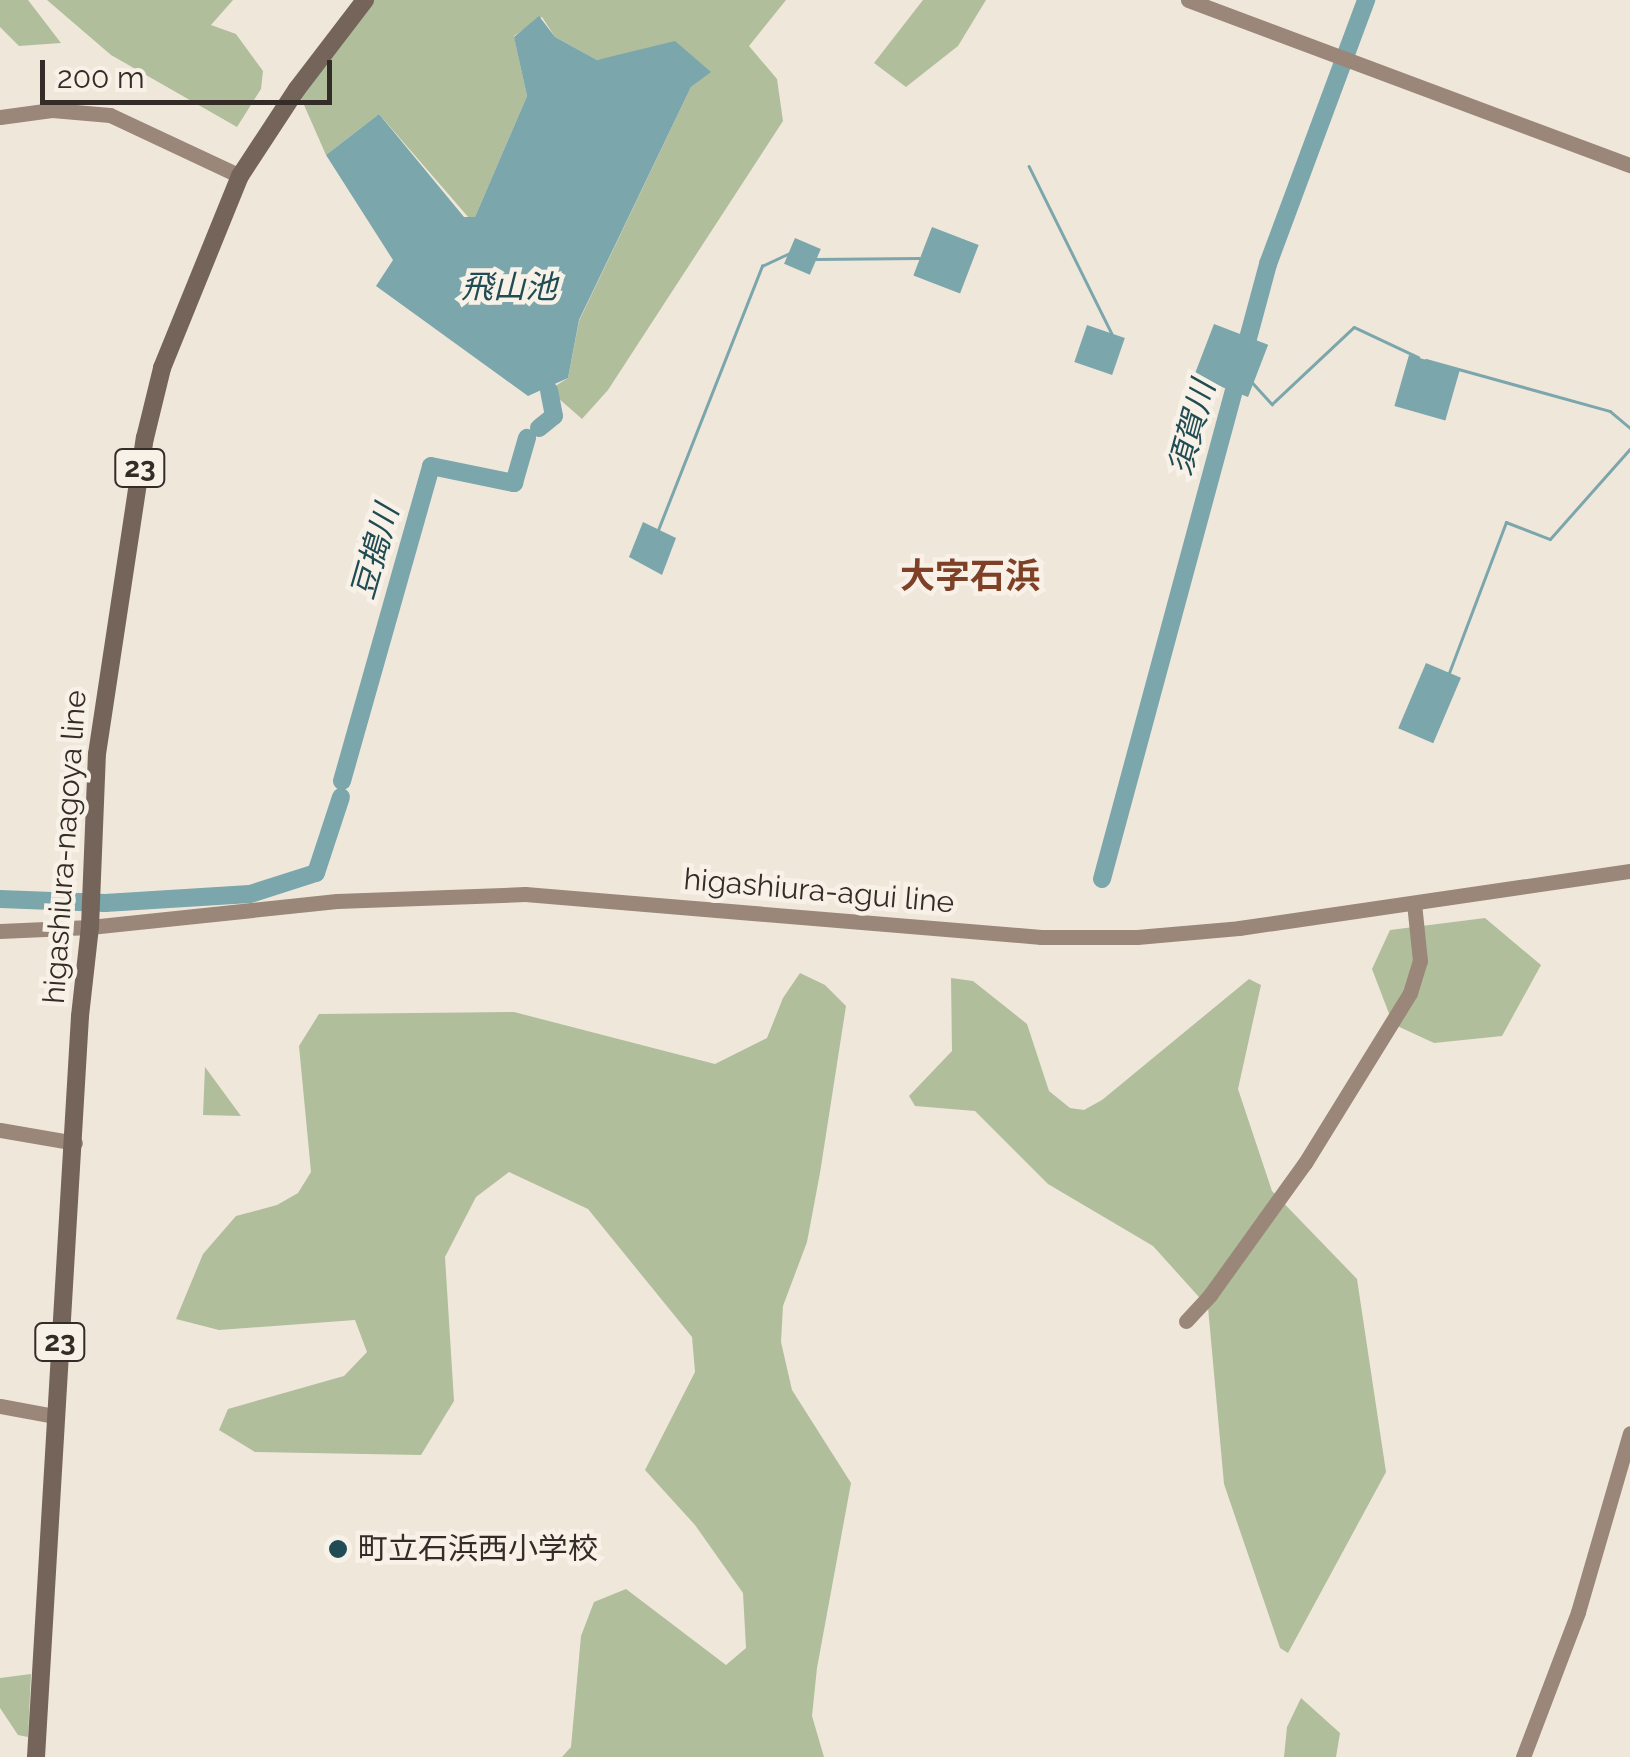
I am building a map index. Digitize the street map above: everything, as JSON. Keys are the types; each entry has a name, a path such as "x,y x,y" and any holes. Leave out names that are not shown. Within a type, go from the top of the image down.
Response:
{"main road":[{"name":"higashiura-nagoya line","path":"36,1757 104,685 145,438 162,368 240,176 297,89 365,0"}],"street":[{"path":"1188,0 1630,166"},
{"path":"0,117 52,110 110,116 240,176"},
{"name":"higashiura-agui line","path":"0,931 90,927 337,900 525,894 1041,937 1137,937 1240,928 1630,870"},
{"path":"1186,1321 1210,1295 1305,1163 1410,993 1420,961 1414,903"},
{"path":"0,1130 75,1144"},
{"path":"0,1406 55,1416"},
{"path":"1523,1757 1578,1612 1630,1433"}],"green space":[{"path":"0,0 28,0 61,43 19,46 0,27"},
{"path":"47,0 233,0 211,25 236,34 263,71 261,89 237,127 111,55"},
{"path":"372,0 786,0 749,46 777,79 783,121 608,390 582,419 549,390 568,378 579,321 691,87 710,72 624,55 597,60 555,37 542,17 514,36 527,96 475,217 469,218 379,114 326,155 297,89"},
{"path":"923,0 986,0 958,46 906,87 874,63"},
{"path":"1485,918 1541,965 1502,1036 1434,1043 1393,1024 1372,969 1390,930"},
{"path":"800,973 825,985 846,1006 807,1242 783,1306 781,1342 792,1390 851,1483 812,1716 824,1757 562,1757 571,1747 581,1636 594,1602 626,1589 726,1665 746,1648 743,1593 695,1525 645,1470 695,1372 692,1337 588,1209 509,1172 476,1197 445,1257 454,1401 421,1455 255,1452 219,1430 228,1409 344,1376 367,1352 355,1320 219,1330 176,1319 203,1254 236,1216 277,1205 298,1193 311,1172 299,1046 319,1014 514,1012 715,1064 767,1038 783,998"},
{"path":"951,978 973,981 1027,1024 1049,1091 1070,1108 1084,1110 1102,1100 1249,979 1261,985 1238,1089 1272,1191 1357,1279 1386,1472 1288,1653 1280,1648 1224,1484 1208,1307 1153,1246 1048,1184 975,1111 915,1106 909,1096 952,1051"},
{"path":"205,1067 241,1116 203,1115"},
{"path":"31,1674 28,1737 18,1735 0,1708 0,1678"},
{"path":"1301,1698 1340,1733 1336,1757 1284,1757 1287,1727"}],"water":[{"name":"飛山池","path":"539,16 555,37 597,60 675,41 711,72 691,87 579,320 568,378 528,396 376,286 393,260 326,155 379,114 464,217 475,217 527,96 514,37"},
{"path":"932,227 979,245 960,293 913,276"},
{"path":"795,238 821,249 810,275 784,264"},
{"path":"1214,324 1268,345 1248,397 1194,376"},
{"path":"1087,325 1125,338 1112,375 1074,362"},
{"path":"1409,355 1460,370 1445,421 1394,406"},
{"path":"643,522 676,538 662,575 629,557"},
{"path":"1426,663 1461,678 1433,743 1398,728"}],"waterway":[{"name":"須賀川","path":"1102,879 1268,264 1366,0"},
{"path":"1029,166 1112,334"},
{"path":"658,530 762,266 788,254"},
{"path":"816,259 919,258"},
{"path":"1252,382 1272,404 1354,327 1418,357"},
{"path":"1426,360 1610,411 1630,428"},
{"name":"豆搗川","path":"539,428 554,416 549,390"},
{"name":"豆搗川","path":"342,781 431,466 514,483 527,438"},
{"path":"1449,673 1506,522 1550,539 1630,449"},
{"name":"豆搗川","path":"0,899 105,903 250,894 316,873 341,797"}],"place":[{"name":"町立石浜西小学校","path":"338,1549"}],"district":[{"name":"大字石浜","path":"970,576"}]}
